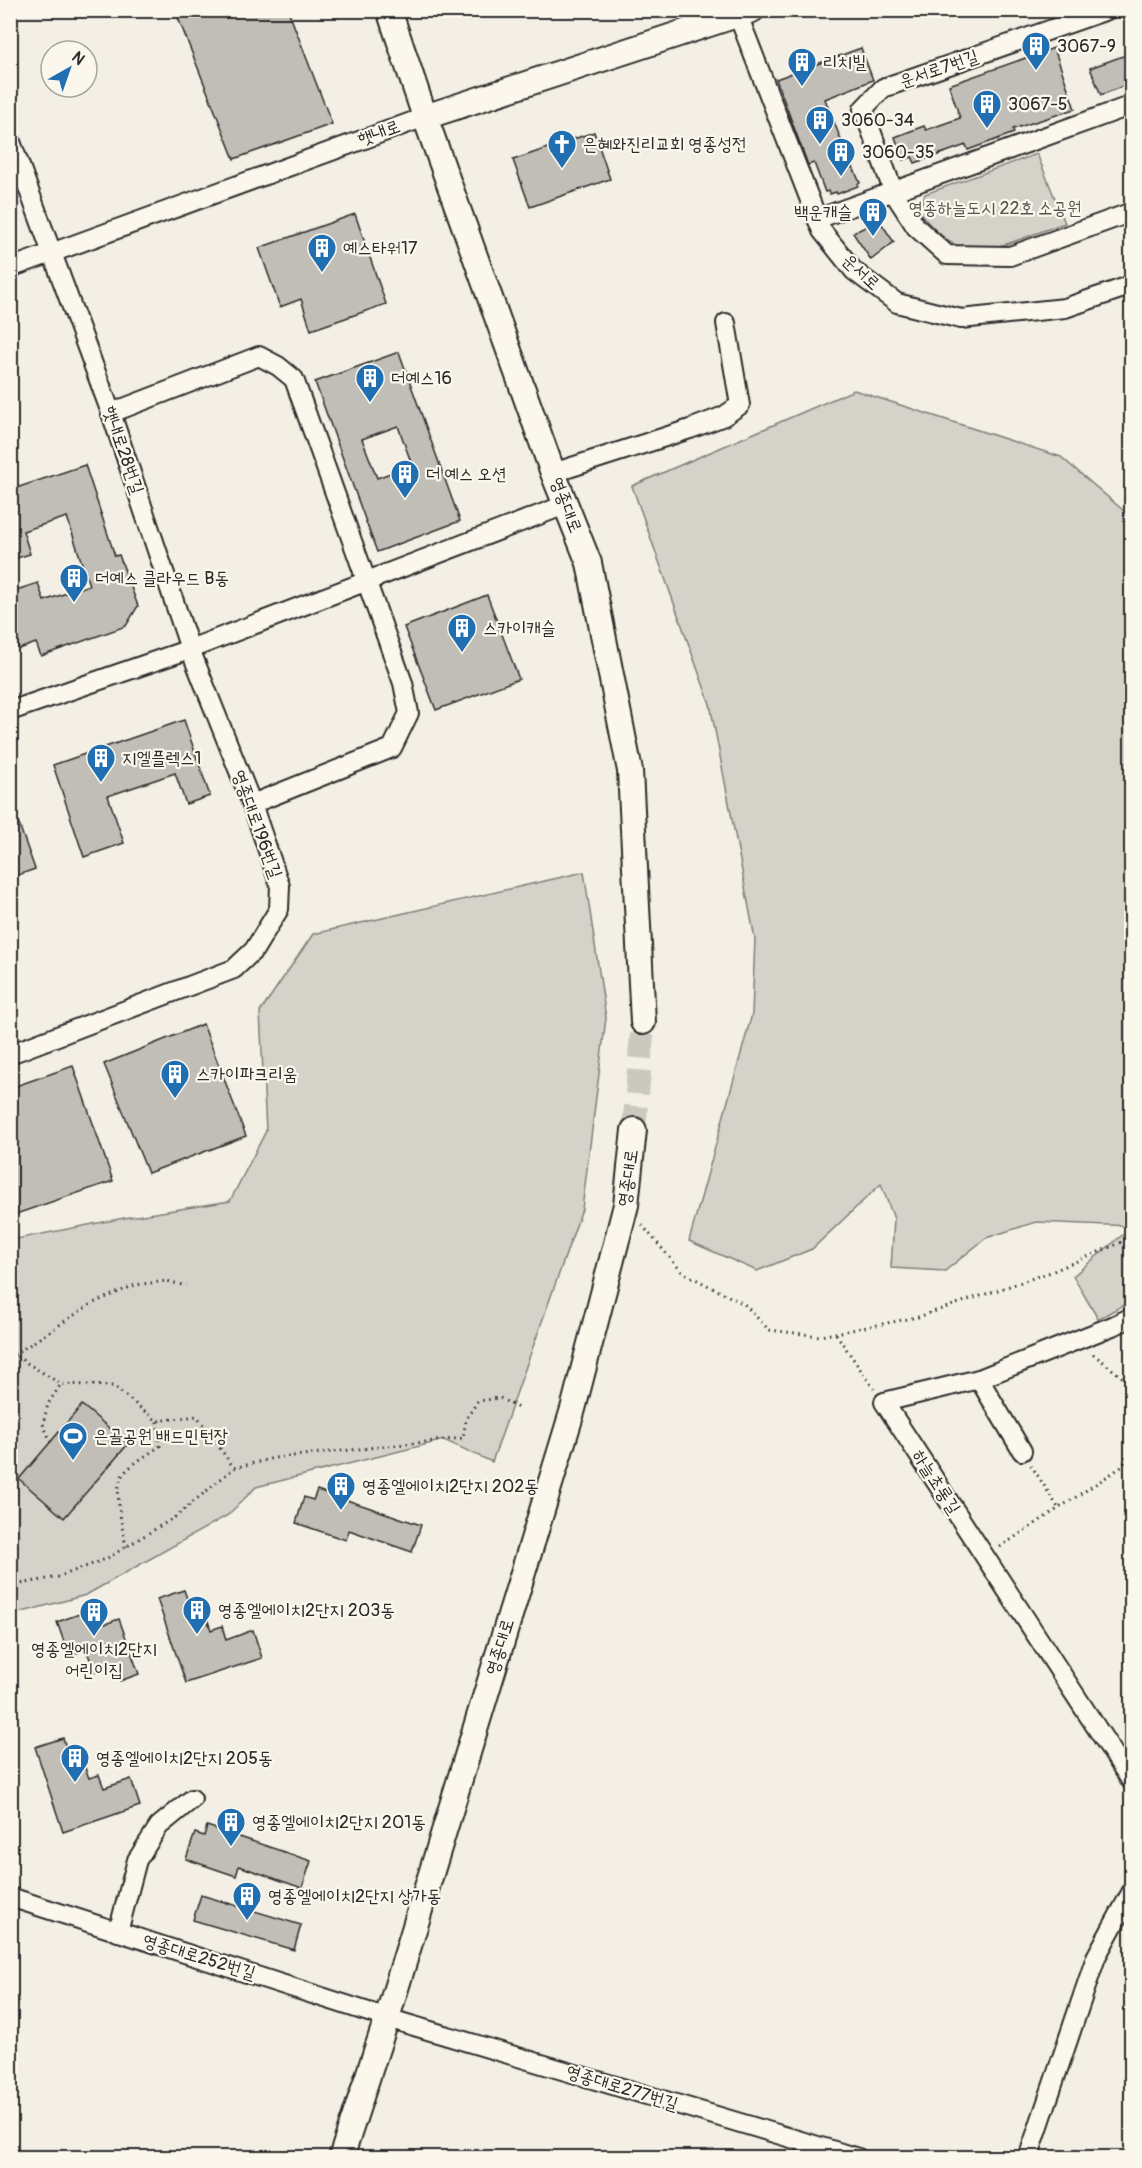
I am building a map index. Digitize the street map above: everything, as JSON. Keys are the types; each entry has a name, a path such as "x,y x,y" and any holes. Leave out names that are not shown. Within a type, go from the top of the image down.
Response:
{"main road":[{"name":"영종대로","path":"389,10 425,117 565,505 589,563 630,771 643,1022"},
{"name":"햇내로","path":"425,117 742,12"},
{"name":"영종대로","path":"341,2157 387,2018 573,1409 626,1205 634,1130"}],"street":[{"name":"운서로7번길","path":"1107,10 884,88 863,109 894,193 916,227 946,255 1010,256 1131,212"},
{"name":"운서로","path":"742,12 822,231 854,271 897,303 961,319 1065,308 1131,285"},
{"path":"817,219 894,193 1131,105"},
{"name":"햇내로","path":"10,268 425,117"},
{"name":"햇내로28번길","path":"10,139 111,413 190,649"},
{"path":"554,473 690,429 724,416 740,405 726,323"},
{"path":"111,413 259,357 278,366 294,379 368,582 403,683 409,713 392,748 252,804"},
{"path":"10,711 190,649 565,505"},
{"name":"영종대로196번길","path":"10,1054 234,969 254,950 279,909 280,886 252,804 190,649"},
{"path":"884,1402 979,1379 1131,1317"},
{"path":"979,1379 1022,1451"},
{"name":"하늘초롱길","path":"884,1402 1131,1782"},
{"path":"118,1932 136,1860 159,1826 192,1799"},
{"path":"1028,2157 1096,1957 1131,1891"},
{"name":"영종대로252번길","path":"10,1897 387,2018"},
{"name":"영종대로277번길","path":"387,2018 858,2157"}],"path":[{"path":"626,1205 682,1272 744,1304 769,1330 820,1336 918,1317 1051,1272 1131,1238"},
{"path":"14,1355 90,1304 135,1286 166,1281 186,1286"},
{"path":"836,1334 884,1402"},
{"path":"1077,1340 1131,1385"},
{"path":"10,1347 14,1355 61,1384 113,1386 157,1421 197,1416 234,1468"},
{"path":"51,1442 43,1424 48,1404 61,1384"},
{"path":"10,1586 58,1577 106,1559 175,1517 234,1468 274,1458 463,1438 466,1419 478,1401 500,1398 518,1408"},
{"path":"126,1547 118,1484 124,1474 159,1446 157,1421"},
{"path":"984,1557 1123,1466 1131,1443"},
{"path":"1022,1451 1059,1509"}],"green space":[{"name":"영종하늘도시 22호 소공원","path":"1037,154 1065,223 1008,244 975,250 959,247 943,237 919,211 925,194"},
{"path":"854,390 1061,457 1131,517 1131,1226 1036,1222 986,1238 945,1271 891,1268 894,1219 881,1184 812,1249 757,1271 689,1241 752,1014 755,939 710,704 632,486"},
{"path":"584,872 606,1018 582,1209 492,1462 444,1440 256,1487 228,1515 86,1595 11,1615 11,1240 124,1218 230,1201 266,1131 260,1012 313,934"},
{"path":"1132,1227 1131,1301 1098,1319 1073,1276"}],"building":[{"path":"175,10 288,10 332,124 234,159"},
{"path":"861,48 873,80 825,99 860,183 858,186 837,194 836,192 830,194 829,191 825,192 814,163 808,165 776,79"},
{"path":"1054,48 1075,109 1013,129 1014,133 968,150 966,145 915,163 912,157 903,160 895,137 924,126 926,130 960,118 949,85"},
{"path":"1131,53 1131,83 1101,95 1090,68"},
{"name":"은혜와진리교회 영종성전","path":"594,132 610,179 530,207 513,160"},
{"name":"예스타워17","path":"355,214 386,304 311,330 301,299 280,307 259,248"},
{"name":"백운캐슬","path":"879,220 894,242 871,260 853,233"},
{"path":"399,352 460,521 377,552 315,382","holes":["398,426 412,465 377,478 362,439"]},
{"path":"85,465 115,556 119,555 138,606 126,626 41,656 36,643 19,649 10,626 10,592 38,583 44,601 89,585 67,517 23,531 30,554 10,560 10,490"},
{"name":"스카이캐슬","path":"487,595 519,679 436,710 404,627"},
{"name":"지엘플렉스1","path":"184,720 210,796 186,804 175,773 108,796 124,843 84,857 53,765"},
{"path":"12,805 35,869 10,878 10,806"},
{"name":"스카이파크리움","path":"203,1024 246,1136 148,1173 104,1064"},
{"path":"73,1066 113,1181 10,1216 10,1088"},
{"name":"은골공원 배드민턴장","path":"82,1405 128,1444 64,1518 19,1479"},
{"name":"영종엘에이치2단지 202동","path":"317,1490 421,1525 412,1552 349,1530 346,1540 296,1523 304,1497 313,1500"},
{"name":"영종엘에이치2단지 203동","path":"184,1590 194,1618 206,1615 211,1630 222,1626 226,1640 253,1630 262,1658 186,1683 157,1599"},
{"name":"영종엘에이치2단지 어린이집","path":"99,1607 105,1624 119,1619 139,1674 120,1681 114,1666 95,1672 86,1649 69,1656 57,1622"},
{"name":"영종엘에이치2단지 205동","path":"63,1738 72,1767 83,1763 89,1778 99,1775 104,1788 131,1779 140,1806 63,1832 35,1747"},
{"name":"영종엘에이치2단지 201동","path":"207,1826 311,1861 302,1888 239,1866 236,1876 186,1859 195,1833 204,1836"},
{"name":"영종엘에이치2단지 상가동","path":"201,1895 301,1925 294,1950 193,1920"}],"tunnel":[{"path":"634,1130 643,1022"}],"place":[{"name":"3067-9","path":"1036,72"},
{"name":"리치빌","path":"802,88"},
{"name":"3067-5","path":"987,130"},
{"name":"3060-34","path":"820,146"},
{"name":"은혜와진리교회 영종성전","path":"562,170"},
{"name":"3060-35","path":"841,178"},
{"name":"백운캐슬","path":"873,238"},
{"name":"예스타워17","path":"322,274"},
{"name":"더예스16","path":"370,404"},
{"name":"더 예스 오션","path":"405,500"},
{"name":"더예스 클라우드 B동","path":"74,604"},
{"name":"스카이캐슬","path":"462,654"},
{"name":"지엘플렉스1","path":"101,784"},
{"name":"스카이파크리움","path":"175,1100"},
{"name":"은골공원 배드민턴장","path":"73,1462"},
{"name":"영종엘에이치2단지 202동","path":"341,1512"},
{"name":"영종엘에이치2단지 203동","path":"197,1636"},
{"name":"영종엘에이치2단지 어린이집","path":"94,1638"},
{"name":"영종엘에이치2단지 205동","path":"75,1784"},
{"name":"영종엘에이치2단지 201동","path":"231,1848"},
{"name":"영종엘에이치2단지 상가동","path":"247,1922"}]}
